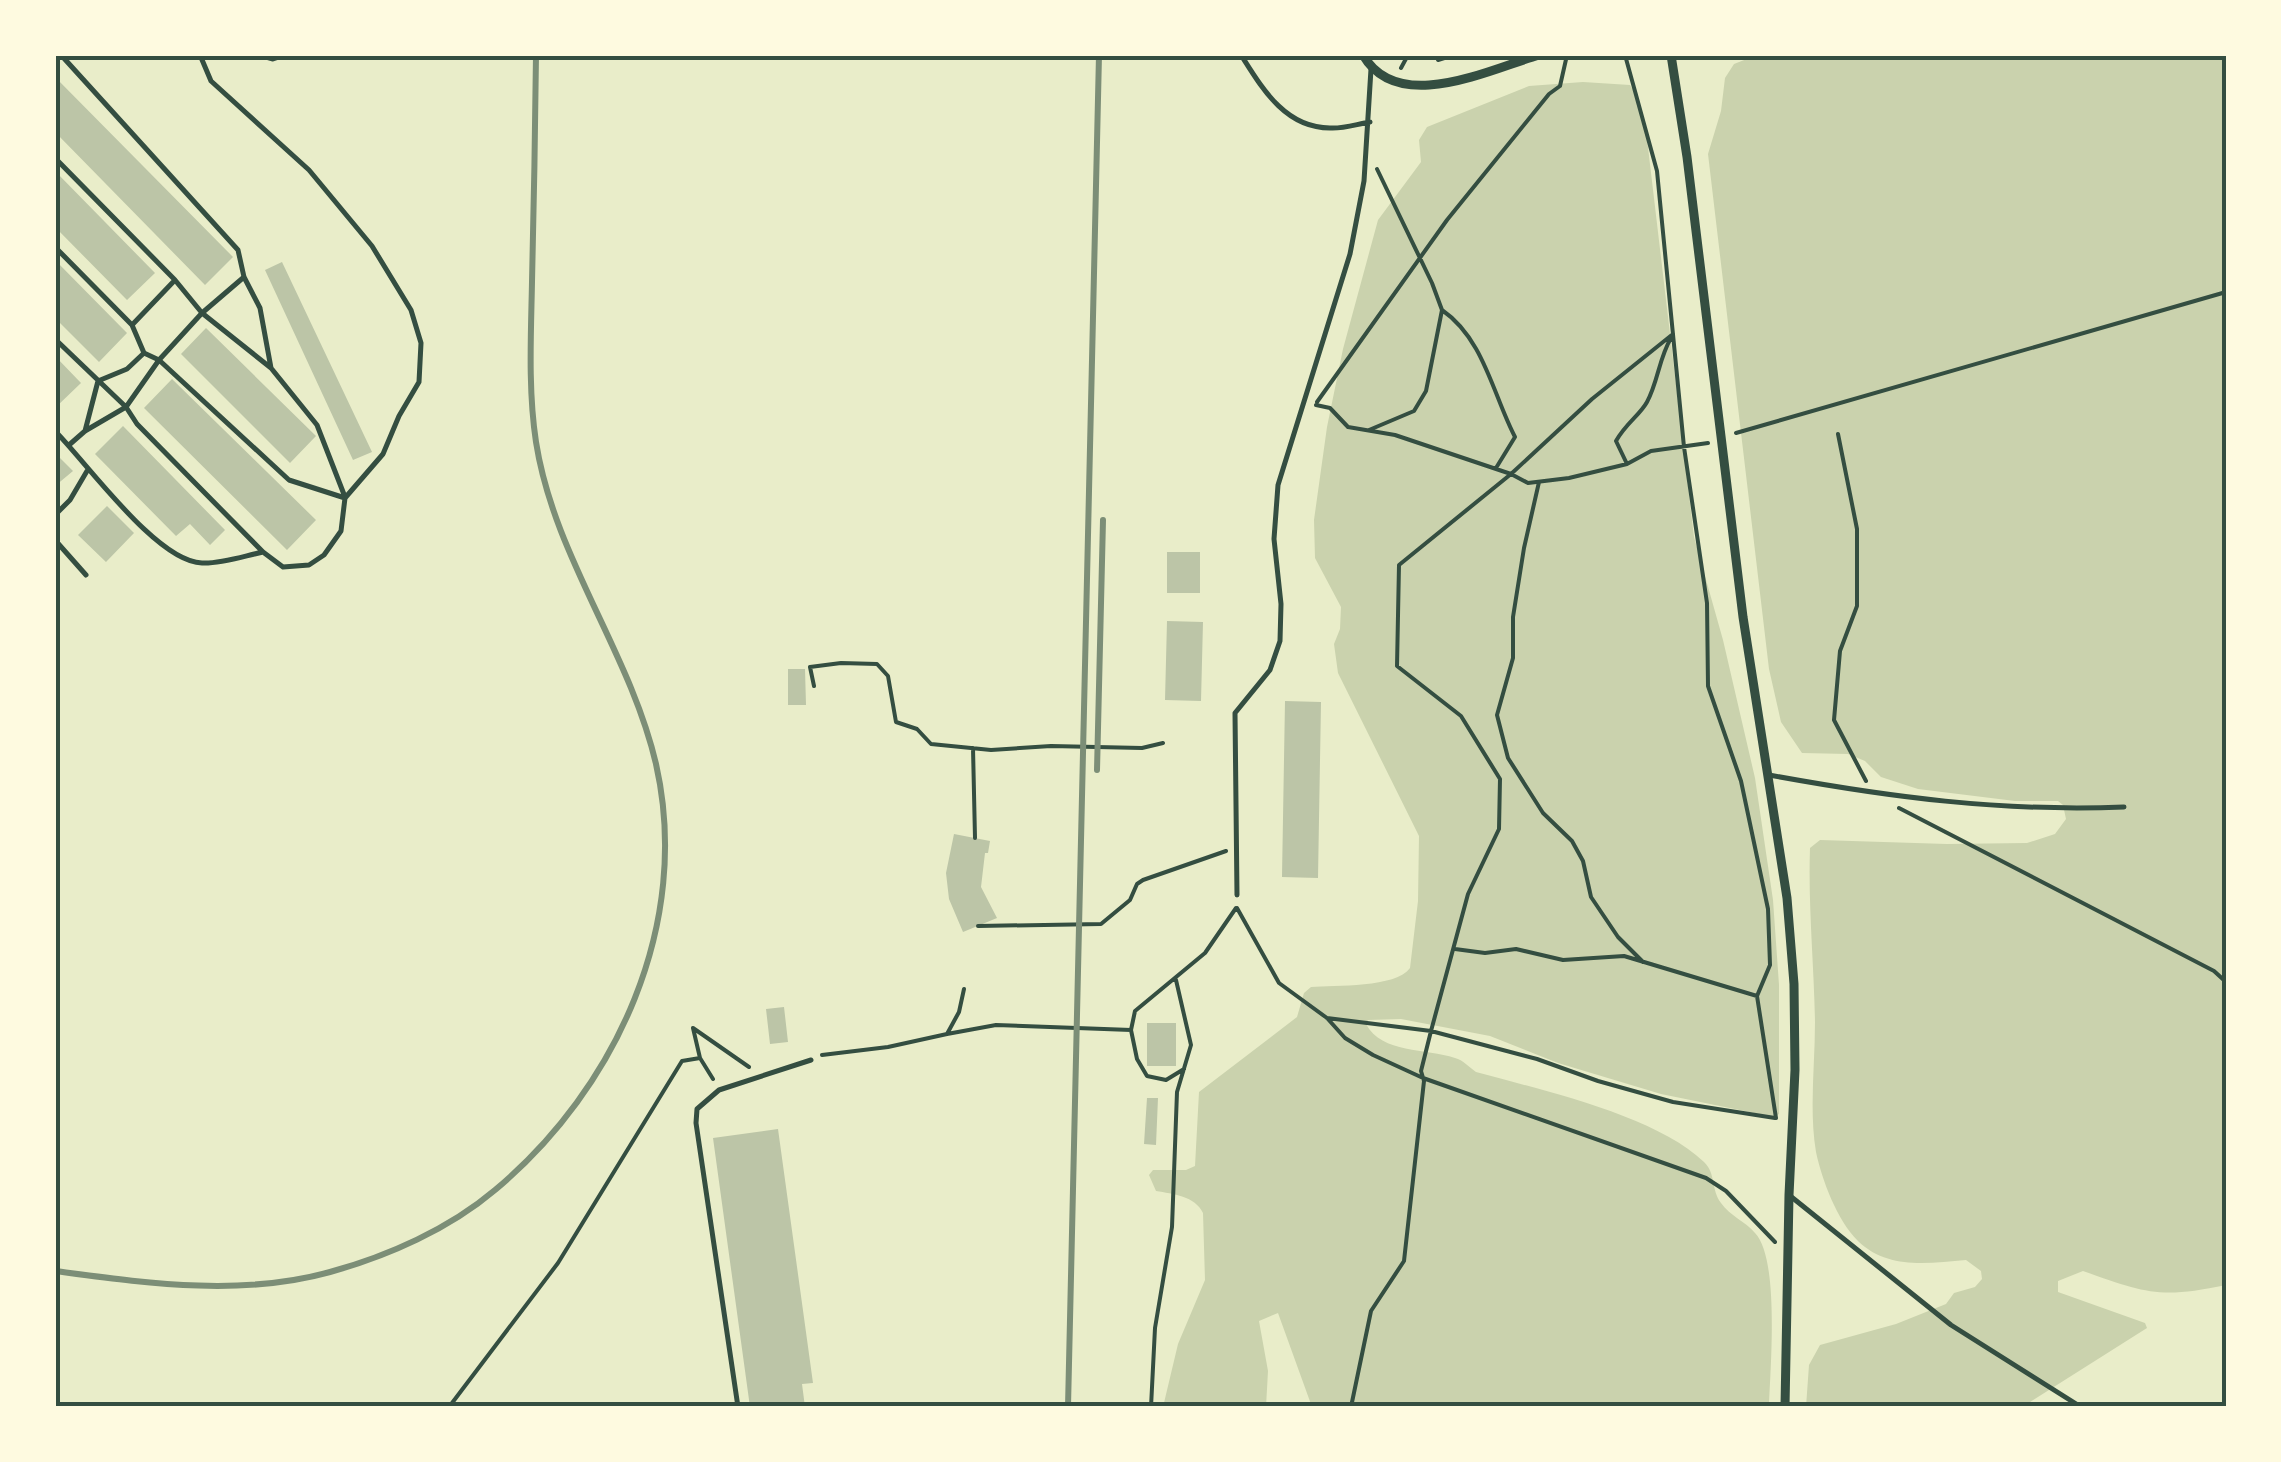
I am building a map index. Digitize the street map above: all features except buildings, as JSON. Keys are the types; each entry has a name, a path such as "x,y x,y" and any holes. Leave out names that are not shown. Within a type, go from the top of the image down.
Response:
{"street":[{"path":"1364,55 1372,69 1392,82 1415,86 1439,84 1539,55"},
{"path":"1671,55 1688,156 1743,617 1787,898 1795,1070 1786,1407"}],"lane":[{"path":"61,55 238,250 244,277 260,308 272,368"},
{"path":"200,55 211,81 322,185 372,246 411,310 421,344 418,382 383,454 345,498"},
{"path":"259,55 274,60 285,55"},
{"path":"1242,55 1270,100 1292,117 1328,129 1370,122"},
{"path":"1238,895 1235,714 1270,670 1280,642 1281,604 1274,540 1278,486 1350,254 1368,150 1372,69"},
{"path":"55,158 175,280 202,313 272,368 317,424 345,498 340,531 324,555 309,565 284,567 263,552 55,338"},
{"path":"55,248 132,325 144,353 159,360 289,480 345,498"},
{"path":"68,444 126,408 159,360 202,313 244,277"},
{"path":"132,325 175,280"},
{"path":"98,381 126,369 144,353"},
{"path":"85,431 98,381"},
{"path":"55,431 88,471 172,554 201,564 263,552"},
{"path":"55,515 88,471"},
{"path":"55,540 86,575"},
{"path":"1769,775 1873,794 1958,804 2048,810 2124,808"},
{"path":"738,1407 696,1124 697,1108 720,1090 811,1060"},
{"path":"1789,1195 1951,1324 2081,1407"}],"path":[{"path":"1437,57 1454,55"},
{"path":"1316,404 1447,220 1560,86 1567,55"},
{"path":"1327,1018 1431,1031 1673,1102 1776,1118 1757,996 1770,966 1768,909 1741,781 1708,686 1707,603 1684,447 1656,171 1625,55"},
{"path":"1368,150 1442,310 1455,319 1484,361 1515,437 1496,469"},
{"path":"1304,401 1330,408 1348,427 1395,435 1512,474 1528,484 1627,464 1651,452 1723,439 2226,292"},
{"path":"1369,430 1414,411 1426,392 1442,310"},
{"path":"1627,464 1616,441 1626,422 1645,406 1660,356 1673,334"},
{"path":"1351,1407 1371,1311 1404,1262 1421,1072 1431,1031 1468,894 1499,829 1500,779 1461,716 1397,666 1399,564 1512,474 1592,398 1673,334"},
{"path":"1838,434 1856,529 1857,606 1840,651 1834,720 1873,794 2214,970 2226,982"},
{"path":"1539,482 1524,548 1514,617 1513,658 1497,714 1508,758 1544,813 1572,841 1584,861 1592,897 1618,937 1643,962"},
{"path":"814,686 810,668 841,663 877,664 888,676 890,704 899,725 916,729 931,744 973,748 1142,748 1163,743"},
{"path":"973,748 975,838"},
{"path":"978,926 1101,924 1130,900 1137,884 1236,848"},
{"path":"1184,1069 1166,1080 1147,1076 1136,1059 1131,1030 1135,1011 1205,952 1236,908 1238,895"},
{"path":"1236,908 1279,983 1359,1046 1423,1078 1706,1178 1726,1191 1788,1256"},
{"path":"1454,949 1485,953 1516,949 1562,960 1624,956 1757,996"},
{"path":"1151,1407 1155,1328 1172,1227 1177,1092 1191,1045 1176,980"},
{"path":"947,1034 959,1012 964,989"},
{"path":"811,1060 827,1053 888,1047 996,1026 1131,1030"},
{"path":"720,1090 700,1058 694,1028 724,1046 741,1064 766,1075"},
{"path":"450,1407 558,1263 682,1061 700,1058"}],"green space":[{"path":"1757,55 2226,55 2226,1285 2185,1292 2153,1292 2083,1271 2058,1281 2058,1292 2145,1323 2147,1328 2022,1407 1806,1407 1809,1365 1820,1345 1896,1324 1946,1304 1954,1293 1975,1287 1982,1279 1981,1271 1966,1260 1895,1261 1870,1250 1843,1222 1826,1187 1816,1152 1813,1120 1815,1022 1810,848 1820,840 2027,843 2055,834 2066,819 2058,801 2015,801 1918,789 1881,777 1865,761 1848,754 1802,753 1781,722 1769,669 1708,154 1721,111 1725,78 1734,64"},
{"path":"1583,82 1630,85 1645,122 1694,537 1755,778 1773,900 1779,985 1779,1114 1774,1117 1661,1094 1558,1063 1490,1036 1401,1019 1368,1020 1366,1024 1373,1034 1394,1045 1455,1058 1476,1072 1627,1118 1683,1145 1704,1162 1721,1203 1755,1233 1763,1246 1772,1316 1769,1407 1312,1407 1278,1313 1259,1321 1268,1371 1266,1407 1163,1407 1178,1344 1205,1280 1203,1213 1189,1199 1156,1191 1149,1175 1153,1170 1186,1170 1195,1166 1199,1092 1297,1017 1304,993 1311,987 1379,982 1410,968 1418,901 1419,836 1338,673 1334,644 1340,629 1341,607 1315,558 1314,520 1327,427 1343,349 1378,220 1421,162 1419,140 1427,127 1529,86"}],"railway":[{"path":"55,1271 193,1285 262,1284 330,1272 417,1240 477,1204 538,1149 577,1103 609,1052 635,998 653,942 663,883 664,824 656,764 644,723 559,525 536,442 531,362 536,55"},
{"path":"1068,1407 1099,55"},
{"path":"1097,770 1103,520"}]}
